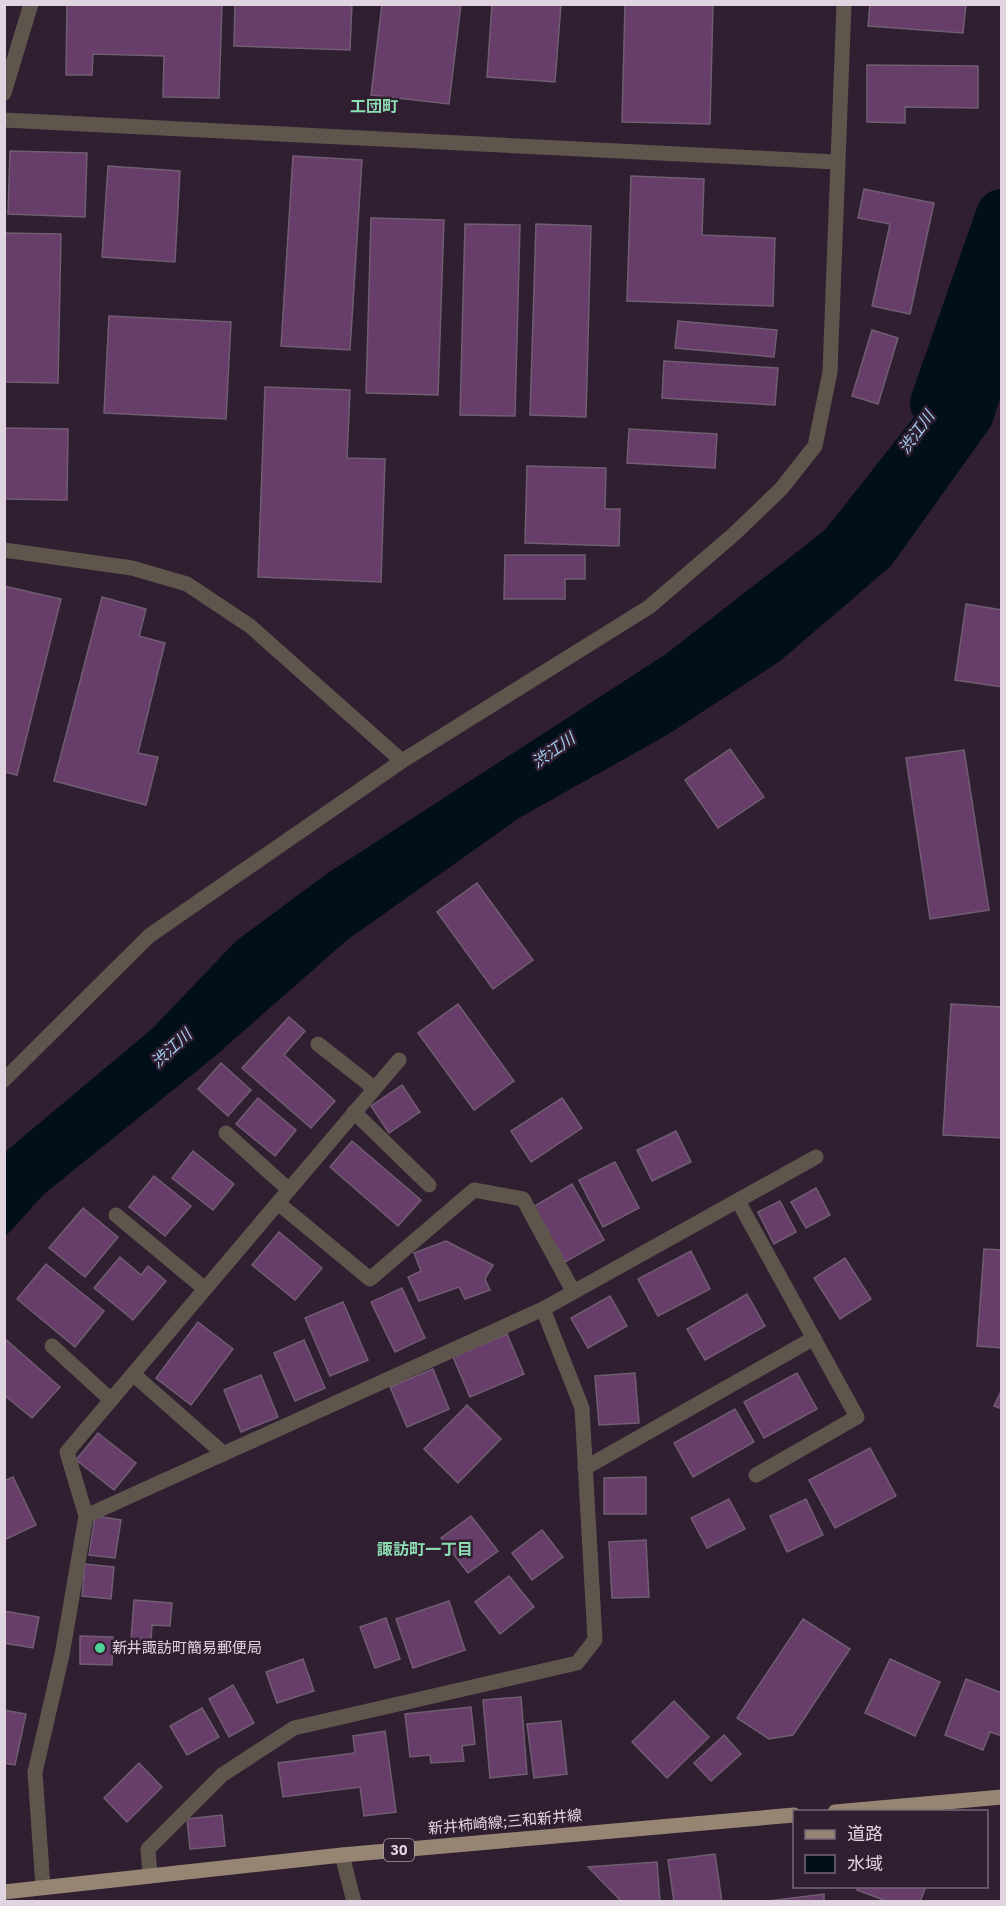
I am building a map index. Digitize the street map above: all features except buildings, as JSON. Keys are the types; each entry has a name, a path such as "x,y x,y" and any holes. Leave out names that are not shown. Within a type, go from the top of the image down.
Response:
{"main road":[{"path":"857,1810 1002,1797"},
{"name":"新井柿崎線;三和新井線","path":"4,1892 31,1893 150,1876 342,1855 793,1815"}],"street":[{"path":"4,93 31,4"},
{"path":"4,1080 149,936 402,761 649,607 733,535 781,489 814,446 830,372 844,4"},
{"path":"4,120 837,162"},
{"path":"4,550 132,568 187,584 250,626 402,761"},
{"path":"318,1044 374,1088"},
{"path":"31,1893 35,1772 62,1655 86,1516 67,1452 399,1060"},
{"path":"354,1112 429,1185"},
{"path":"226,1133 289,1190"},
{"path":"86,1516 543,1309 816,1157"},
{"path":"278,1203 370,1279 474,1190 523,1199 573,1292"},
{"path":"738,1201 857,1417 756,1475"},
{"path":"116,1215 205,1288"},
{"path":"150,1876 148,1849 222,1775 294,1728 577,1663 595,1640 582,1408 543,1309"},
{"path":"585,1468 814,1338"},
{"path":"52,1346 111,1400"},
{"path":"133,1374 224,1454"},
{"path":"342,1855 354,1902"}],"water":[{"path":"1001,247 1001,396 991,426 891,566 780,661 667,735 519,818 347,940 214,1057 44,1194 5,1237 5,1152 152,1029 236,941 325,875 666,654 825,530 919,411 999,257"}],"waterway":[{"name":"渋江川","path":"936,403 1002,215"}],"place":[{"name":"新井諏訪町簡易郵便局","path":"100,1648"}],"district":[{"name":"工団町","path":"374,106"},
{"name":"諏訪町一丁目","path":"425,1549"}]}
